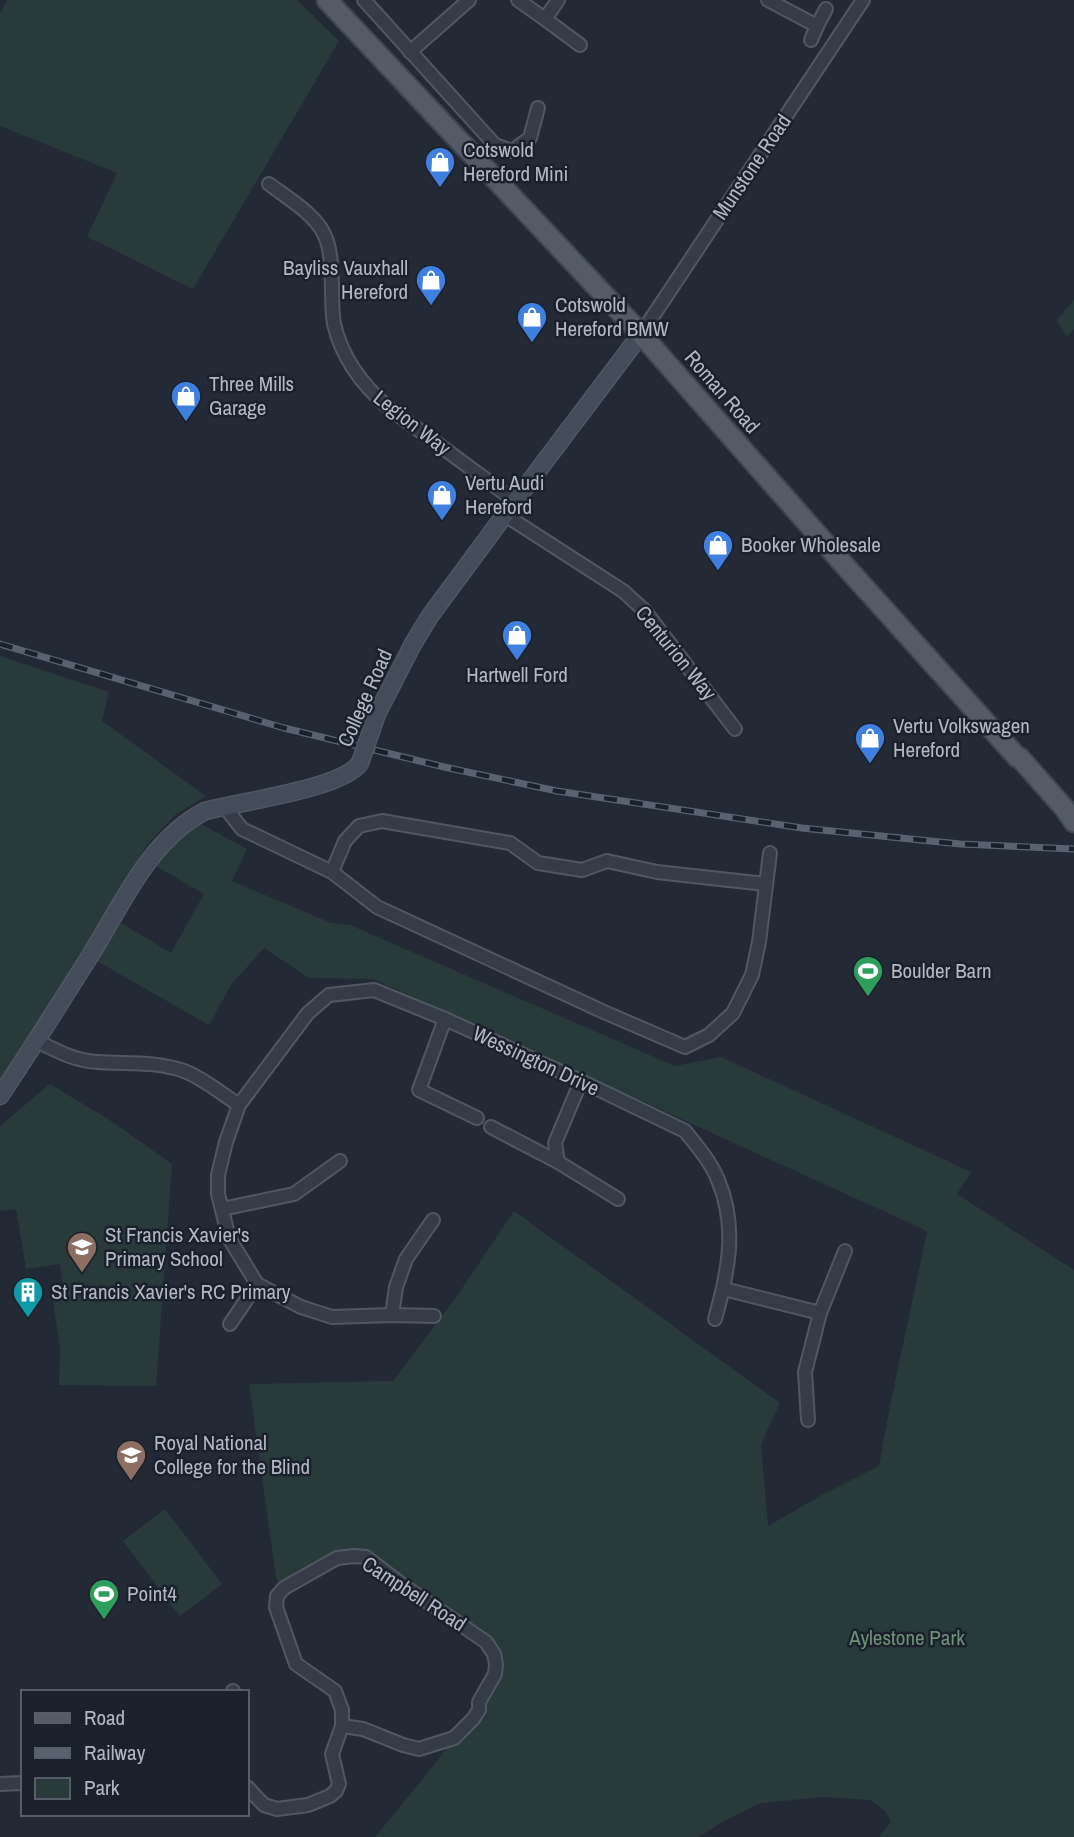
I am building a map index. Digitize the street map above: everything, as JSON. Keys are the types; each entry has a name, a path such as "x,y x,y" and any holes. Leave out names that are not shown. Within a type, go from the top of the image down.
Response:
{"main road":[{"name":"Roman Road","path":"327,0 641,334 1065,808 1074,822"}],"street":[{"path":"364,0 495,145 512,151 530,138 538,108"},
{"path":"410,52 469,0"},
{"path":"518,0 580,45"},
{"path":"545,19 558,0"},
{"path":"768,0 817,26"},
{"name":"Munstone Road","path":"641,334 863,0"},
{"path":"811,40 826,9"},
{"name":"Legion Way","path":"269,184 306,212 324,231 330,249 334,323 342,350 359,379 389,408 515,501"},
{"name":"College Road","path":"0,1097 143,868 166,839 188,820 205,811 316,786 351,772 360,763 377,714 430,616 641,334"},
{"name":"Centurion Way","path":"505,515 599,575 645,611 735,729"},
{"path":"224,806 243,829 332,872 377,907 684,1047 709,1035 733,1013 752,975 759,942 770,853"},
{"path":"332,872 345,841 352,833 359,826 382,821 510,843 538,863 571,869 582,870 607,861 657,872 765,884"},
{"name":"Wessington Drive","path":"257,1284 229,1238 218,1194 218,1174 239,1105 308,1013 329,995 374,990 445,1019 685,1131 704,1154 719,1181 728,1214 731,1244 724,1289 715,1319"},
{"path":"445,1019 419,1090 477,1118"},
{"path":"37,1041 63,1055 78,1059 150,1063 185,1071 239,1105"},
{"path":"558,1162 555,1143 581,1081"},
{"path":"491,1127 558,1162 618,1199"},
{"path":"222,1209 294,1194 340,1161"},
{"path":"392,1315 396,1287 406,1259 433,1220"},
{"path":"808,1420 805,1372 820,1313 845,1251"},
{"path":"230,1324 257,1284 301,1307 332,1317 434,1317"},
{"path":"724,1289 820,1313"},
{"name":"Campbell Road","path":"248,1788 264,1805 277,1809 308,1805 336,1791 339,1784 332,1754 342,1726 342,1710 335,1691 296,1664 276,1606 277,1595 284,1588 337,1558 366,1557 486,1642 494,1654 495,1674 479,1702 479,1710 466,1728 454,1738 419,1749 363,1729 342,1726"},
{"path":"0,1784 21,1783"}],"green space":[{"path":"7,0 297,0 339,41 193,289 87,237 117,173 0,126 0,14"},
{"path":"1074,300 1074,329 1067,337 1057,320"},
{"path":"0,656 109,692 102,721 206,796 176,814 146,846 0,1083"},
{"name":"Aylestone Park","path":"199,823 247,849 232,881 331,923 350,925 675,1066 721,1057 971,1172 957,1194 1074,1270 1074,1837 879,1837 891,1822 886,1812 870,1800 823,1797 761,1803 699,1837 375,1837 454,1738 501,1706 466,1728 495,1674 494,1654 354,1556 284,1588 276,1578 249,1384 393,1381 457,1296 514,1211 780,1403 761,1444 768,1526 879,1466 927,1231 374,979 309,978 264,948 231,985 209,1025 97,961 121,923 171,953 204,894 156,866 176,841"},
{"name":"St Francis Xavier's Primary School","path":"50,1084 111,1121 172,1164 156,1386 59,1385 60,1347 52,1296 64,1293 60,1264 26,1269 16,1209 0,1211 0,1126"},
{"path":"165,1509 222,1584 180,1616 123,1541"}],"railway":[{"path":"0,644 284,728 557,791 802,828 960,844 1074,849"}],"place":[{"name":"Cotswold Hereford Mini","path":"440,189"},
{"name":"Bayliss Vauxhall Hereford","path":"431,307"},
{"name":"Cotswold Hereford BMW","path":"532,344"},
{"name":"Three Mills Garage","path":"186,423"},
{"name":"Vertu Audi Hereford","path":"442,522"},
{"name":"Booker Wholesale","path":"718,572"},
{"name":"Hartwell Ford","path":"517,662"},
{"name":"Vertu Volkswagen Hereford","path":"870,765"},
{"name":"Boulder Barn","path":"868,998"},
{"name":"St Francis Xavier's Primary School","path":"82,1274"},
{"name":"St Francis Xavier's RC Primary","path":"28,1319"},
{"name":"Royal National College for the Blind","path":"131,1482"},
{"name":"Point4","path":"104,1621"}]}
